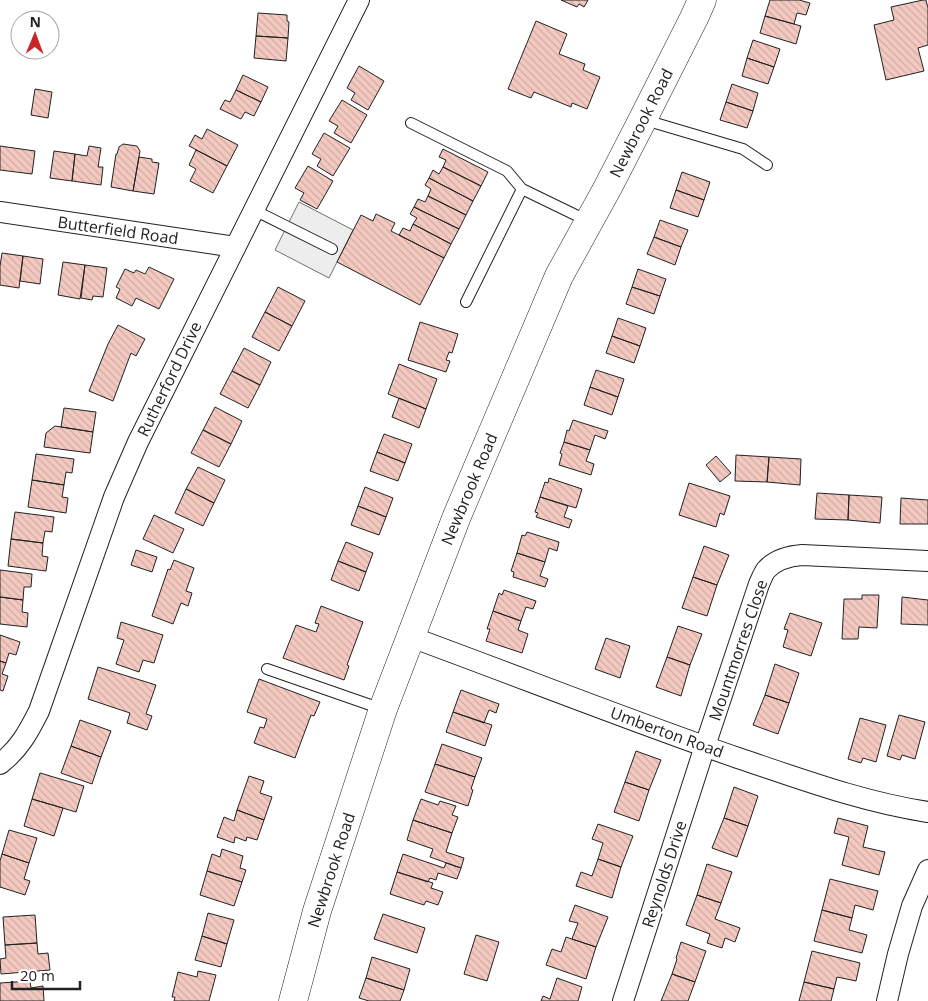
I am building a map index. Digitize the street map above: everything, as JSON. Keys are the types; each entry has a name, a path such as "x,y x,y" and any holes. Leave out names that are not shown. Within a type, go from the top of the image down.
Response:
{"highway":[{"name":"Newbrook Road","path":"293,1001 317,911 384,709 457,516 559,276 608,187 702,0"}],"street":[{"name":"Rutherford Drive","path":"0,764 8,758 27,736 39,711 114,497 138,442 359,0"},
{"name":"Butterfield Road","path":"0,212 235,247"},
{"name":"Mountmorres Close","path":"705,746 759,584 766,570 778,561 790,556 802,555 928,561"},
{"name":"Umberton Road","path":"411,637 705,746 818,785 896,807 928,812"},
{"name":"Reynolds Drive","path":"623,1001 705,746"},
{"path":"887,1001 912,906 928,870"}],"lane":[{"path":"643,119 743,149 767,164"},
{"path":"411,123 507,170 522,189 588,221"},
{"path":"466,302 522,189"},
{"path":"254,210 332,249"},
{"path":"267,669 384,709"}],"shaded area":[{"path":"299,202 353,230 329,278 275,250"}],"building":[{"path":"561,0 588,0 584,7 579,4 577,7"},
{"path":"770,0 799,0 810,3 806,15 797,13 794,24 765,16"},
{"path":"926,0 928,8 928,45 918,48 924,71 886,80 874,25 894,20 891,7"},
{"path":"258,13 287,15 287,21 289,22 288,38 256,36"},
{"path":"765,16 801,26 796,44 760,33"},
{"path":"536,21 567,34 559,54 585,64 583,70 600,77 587,109 572,103 571,107 534,92 531,98 508,89"},
{"path":"256,36 288,38 286,61 254,58"},
{"path":"753,40 780,49 774,67 747,58"},
{"path":"747,58 774,67 768,84 742,76"},
{"path":"359,66 384,81 368,110 351,100 355,93 347,88"},
{"path":"243,75 268,87 261,102 236,90"},
{"path":"732,84 758,93 753,111 726,102"},
{"path":"35,89 52,92 48,118 31,115"},
{"path":"236,90 261,102 254,116 245,112 241,119 220,109 225,100 230,102"},
{"path":"342,100 367,115 351,143 334,133 338,126 329,121"},
{"path":"726,102 753,111 747,128 720,120"},
{"path":"207,129 238,145 227,166 189,146 195,135 202,139"},
{"path":"324,133 350,148 333,176 317,166 321,159 312,154"},
{"path":"123,144 137,146 140,151 133,191 111,187 116,154 119,147"},
{"path":"0,146 35,151 32,174 0,170"},
{"path":"89,146 101,148 98,167 103,167 101,185 72,181 75,154 87,156"},
{"path":"443,149 488,172 481,186 443,167 446,160 439,157"},
{"path":"196,150 227,166 213,193 190,181 196,169 189,165"},
{"path":"54,151 75,154 72,181 50,178"},
{"path":"139,157 152,159 152,162 159,163 154,194 133,191"},
{"path":"308,166 333,181 317,209 300,200 304,193 295,188"},
{"path":"443,167 481,186 473,201 429,178 433,170 439,174"},
{"path":"682,172 710,182 704,200 676,190"},
{"path":"429,178 473,201 466,215 428,196 431,189 425,185"},
{"path":"676,190 704,200 698,217 670,208"},
{"path":"428,196 466,215 459,229 414,207 418,199 425,202"},
{"path":"414,207 459,229 451,244 413,224 417,218 410,214"},
{"path":"376,214 395,223 391,231 444,258 420,305 337,262 361,215 373,221"},
{"path":"660,220 688,230 681,247 654,237"},
{"path":"413,224 451,244 444,258 399,235 403,228 410,231"},
{"path":"654,237 681,247 675,265 647,254"},
{"path":"2,253 23,256 19,288 0,285"},
{"path":"23,256 43,259 40,284 20,281"},
{"path":"63,262 85,265 80,299 58,295"},
{"path":"85,265 107,268 103,297 93,296 92,300 81,298"},
{"path":"149,267 174,279 159,309 136,298 132,306 116,298 120,289 116,287 125,269 134,273 136,270 145,274"},
{"path":"638,269 666,279 660,296 632,287"},
{"path":"278,287 305,301 292,326 265,312"},
{"path":"632,287 660,296 654,314 626,304"},
{"path":"265,312 292,326 279,351 252,337"},
{"path":"618,318 646,328 640,346 612,336"},
{"path":"420,322 458,334 452,353 449,352 446,360 450,361 446,372 408,360"},
{"path":"118,325 145,339 136,356 131,353 113,401 89,391 108,344"},
{"path":"612,336 640,346 634,363 606,353"},
{"path":"244,348 271,362 260,385 232,371"},
{"path":"399,364 437,379 426,409 388,394"},
{"path":"596,370 624,379 618,397 590,387"},
{"path":"232,371 260,385 248,408 220,394"},
{"path":"590,387 618,397 612,415 584,405"},
{"path":"399,398 426,409 419,428 392,417"},
{"path":"215,407 242,421 231,444 203,430"},
{"path":"64,408 96,412 93,432 61,427"},
{"path":"573,420 608,431 605,439 595,435 590,450 564,442 567,430 569,431"},
{"path":"55,426 93,432 90,453 44,447 46,433"},
{"path":"203,430 231,444 219,467 191,453"},
{"path":"384,434 412,444 405,463 377,452"},
{"path":"564,442 590,450 586,461 594,464 591,475 559,465 562,454 560,453"},
{"path":"377,452 405,463 398,481 370,471"},
{"path":"36,454 74,459 72,473 66,472 64,485 32,480"},
{"path":"736,455 769,457 767,482 735,481"},
{"path":"716,456 731,473 720,482 706,465"},
{"path":"769,457 801,459 800,485 767,482"},
{"path":"198,467 225,480 214,503 186,489"},
{"path":"549,478 582,489 576,508 540,497 545,482 548,483"},
{"path":"32,480 64,485 62,497 68,498 66,513 28,507"},
{"path":"689,483 730,496 724,515 720,513 716,527 679,515"},
{"path":"365,487 393,498 386,517 358,506"},
{"path":"186,489 214,503 203,526 175,513"},
{"path":"817,493 849,495 848,520 815,519"},
{"path":"849,495 882,497 880,523 848,520"},
{"path":"540,497 568,506 564,517 572,520 569,528 536,517 538,513 535,512"},
{"path":"901,498 928,500 928,524 900,524"},
{"path":"358,506 386,517 379,535 351,525"},
{"path":"15,512 54,517 52,532 45,531 43,543 11,539"},
{"path":"154,515 184,529 173,553 143,539"},
{"path":"527,532 559,542 557,551 549,548 545,562 517,553 522,535 525,536"},
{"path":"11,539 43,543 42,556 48,557 46,571 8,566"},
{"path":"346,542 373,553 366,572 338,561"},
{"path":"704,546 729,555 717,585 693,577"},
{"path":"136,550 157,557 152,572 131,565"},
{"path":"517,553 545,562 540,576 548,579 545,587 513,577 514,572 511,571"},
{"path":"174,560 194,568 186,591 192,593 188,606 181,603 173,624 152,616 168,569 170,570"},
{"path":"338,561 366,572 359,591 331,580"},
{"path":"0,570 32,574 31,587 24,587 23,600 0,597"},
{"path":"693,577 717,585 707,616 682,608"},
{"path":"504,590 536,601 533,609 526,607 521,621 493,611 499,593 502,595"},
{"path":"862,595 879,595 877,628 859,627 858,639 842,639 844,599 862,599"},
{"path":"0,597 23,600 22,612 28,613 27,627 0,624"},
{"path":"902,597 928,600 928,625 901,624"},
{"path":"321,606 363,622 347,665 349,666 344,680 283,658 296,625 316,632 319,624 315,623"},
{"path":"493,611 521,621 518,630 528,634 522,653 486,641 490,629 487,629"},
{"path":"790,613 822,623 811,656 783,647 788,630 784,629"},
{"path":"121,622 163,635 154,663 143,660 139,672 116,664 124,640 117,638"},
{"path":"678,626 702,634 690,665 667,657"},
{"path":"0,635 20,642 16,655 9,653 6,663 0,661"},
{"path":"606,638 630,646 620,678 595,669"},
{"path":"667,657 690,665 681,696 656,687"},
{"path":"0,661 6,663 2,674 8,676 3,691 0,690"},
{"path":"775,664 799,673 789,703 765,695"},
{"path":"98,667 156,685 146,714 152,716 147,730 127,723 130,713 88,699"},
{"path":"259,679 320,702 314,716 311,715 295,758 254,743 260,727 264,728 267,719 247,712"},
{"path":"461,690 499,704 496,713 489,710 484,723 453,712"},
{"path":"765,695 789,703 778,734 753,725"},
{"path":"453,712 492,725 485,746 446,732"},
{"path":"899,715 925,722 915,759 902,755 900,760 887,756"},
{"path":"860,718 886,725 876,762 863,758 861,763 848,759"},
{"path":"80,720 111,731 101,757 71,746"},
{"path":"442,744 482,758 475,777 435,764"},
{"path":"71,746 101,757 92,784 61,773"},
{"path":"636,751 661,760 649,790 625,782"},
{"path":"435,764 475,777 468,806 425,792"},
{"path":"40,773 84,786 76,812 32,799"},
{"path":"249,776 264,781 260,793 272,797 264,820 237,810"},
{"path":"625,782 649,790 639,821 614,812"},
{"path":"734,787 758,796 748,826 724,818"},
{"path":"32,799 63,808 54,836 24,826"},
{"path":"421,799 438,805 440,801 456,806 452,815 458,817 452,833 413,820"},
{"path":"237,810 264,820 257,840 247,837 246,841 235,837 234,843 217,837 224,817 234,821"},
{"path":"724,818 748,826 737,857 712,848"},
{"path":"838,818 868,826 863,847 885,852 879,875 842,865 849,837 834,833"},
{"path":"413,820 452,833 446,852 464,858 461,868 430,857 433,849 407,840"},
{"path":"598,824 633,836 621,867 598,859 603,843 592,839"},
{"path":"9,830 37,838 29,863 2,854"},
{"path":"222,849 243,856 240,868 246,870 242,882 207,871 212,854 220,857"},
{"path":"2,854 29,863 24,879 30,881 25,895 0,887 0,861"},
{"path":"403,854 444,868 446,863 461,868 457,879 438,873 436,880 430,878 428,882 397,872"},
{"path":"598,859 621,867 612,898 576,886 581,872 592,876"},
{"path":"707,864 732,872 721,903 697,895"},
{"path":"207,871 242,882 234,906 200,895"},
{"path":"397,872 433,883 431,888 443,892 438,905 426,901 424,905 390,894"},
{"path":"830,879 878,891 873,910 855,905 852,918 822,910"},
{"path":"697,895 721,903 715,919 740,928 735,942 725,938 722,948 707,943 710,934 686,925"},
{"path":"575,905 608,917 596,947 572,939 578,923 569,921"},
{"path":"822,910 852,918 849,930 867,935 862,953 814,941"},
{"path":"208,913 234,920 227,944 202,936"},
{"path":"383,914 425,928 417,953 374,939"},
{"path":"35,915 37,943 5,945 3,917"},
{"path":"476,935 499,942 487,981 464,974"},
{"path":"202,936 227,944 221,967 195,960"},
{"path":"566,937 596,947 586,979 546,965 552,949 561,952"},
{"path":"681,942 706,951 695,982 672,974"},
{"path":"37,943 38,954 48,953 50,970 1,974 0,959 6,958 5,945"},
{"path":"812,951 860,963 856,981 837,977 834,989 804,982"},
{"path":"372,957 410,969 404,990 366,978"},
{"path":"198,971 216,975 209,1001 174,1001 175,997 172,997 178,972 197,977"},
{"path":"672,974 695,982 688,1001 661,1001"},
{"path":"366,978 404,990 400,1001 369,1001 359,998"},
{"path":"557,978 582,987 578,1001 541,1001 543,996 550,999"},
{"path":"30,981 31,988 43,986 44,1001 0,1001 0,983"},
{"path":"804,982 834,989 831,1001 799,1001"}]}
